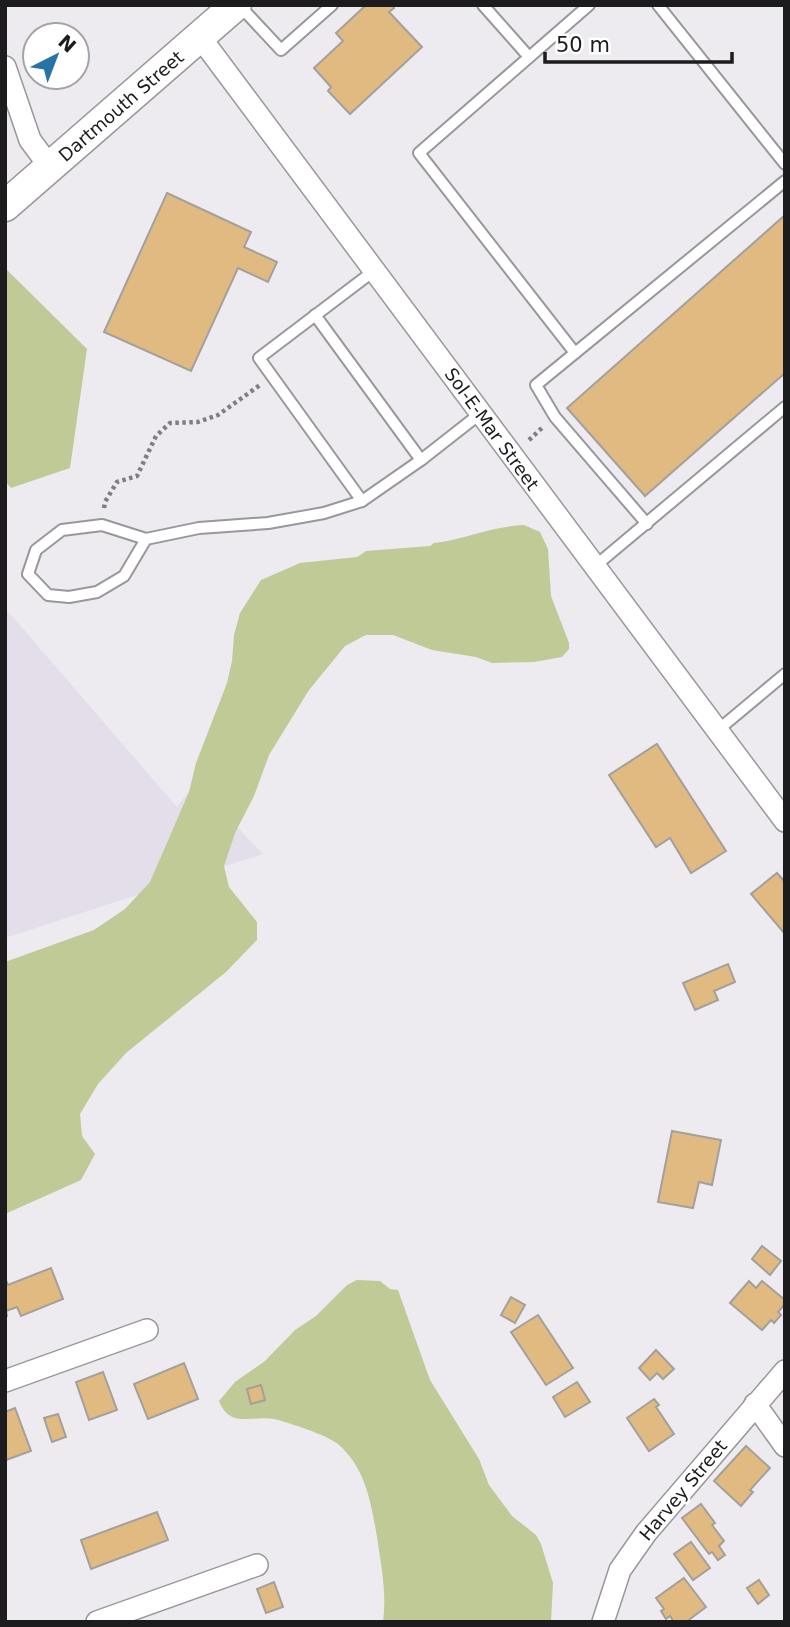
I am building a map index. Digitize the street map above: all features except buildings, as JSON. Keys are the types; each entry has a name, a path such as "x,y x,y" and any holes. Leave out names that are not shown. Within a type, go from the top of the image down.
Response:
{"main road":[{"name":"Dartmouth Street","path":"5,206 238,5"}],"street":[{"name":"Sol-E-Mar Street","path":"200,37 785,821"},
{"path":"5,67 15,128 50,167"},
{"path":"5,1381 147,1330"},
{"name":"Harvey Street","path":"603,1622 620,1570 632,1551 660,1514 785,1371"},
{"path":"755,1404 785,1446"},
{"path":"97,1622 257,1564"}],"lane":[{"path":"238,5 281,50 332,5"},
{"path":"483,5 529,57"},
{"path":"575,353 419,153 586,6"},
{"path":"666,8 785,164"},
{"path":"647,524 555,417 536,385 785,181"},
{"path":"362,501 259,358 375,270"},
{"path":"315,315 421,460"},
{"path":"594,567 785,407"},
{"path":"146,538 124,576 97,592 69,597 48,595 28,574 36,550 62,530 102,525 146,538 199,528 268,523 324,513 362,501 421,460 481,413"},
{"path":"718,730 785,674"}],"path":[{"path":"102,525 105,502 117,482 137,476 156,436 170,423 198,422 218,415 272,376"},
{"path":"511,453 555,417"}],"shaded area":[{"path":"5,608 177,807 195,783 263,854 5,938"}],"green space":[{"path":"5,268 87,349 70,468 11,488 5,481"},
{"path":"524,525 540,532 548,549 551,596 569,649 562,657 534,662 492,663 476,657 432,650 393,635 366,635 345,646 309,690 269,755 254,796 235,833 224,866 229,887 257,922 257,940 226,972 126,1053 98,1084 80,1114 82,1136 95,1154 81,1180 5,1214 5,962 94,930 125,909 150,882 189,792 196,763 227,683 240,613 261,580 300,563 357,557 366,551 430,546"},
{"path":"357,1280 380,1281 390,1289 398,1290 430,1380 479,1459 489,1485 512,1516 536,1535 541,1544 553,1583 551,1622 383,1622 383,1579 372,1512 366,1487 348,1454 334,1441 308,1430 274,1419 235,1418 224,1410 219,1401 235,1382 265,1361 295,1330 316,1316 347,1285"}]}
